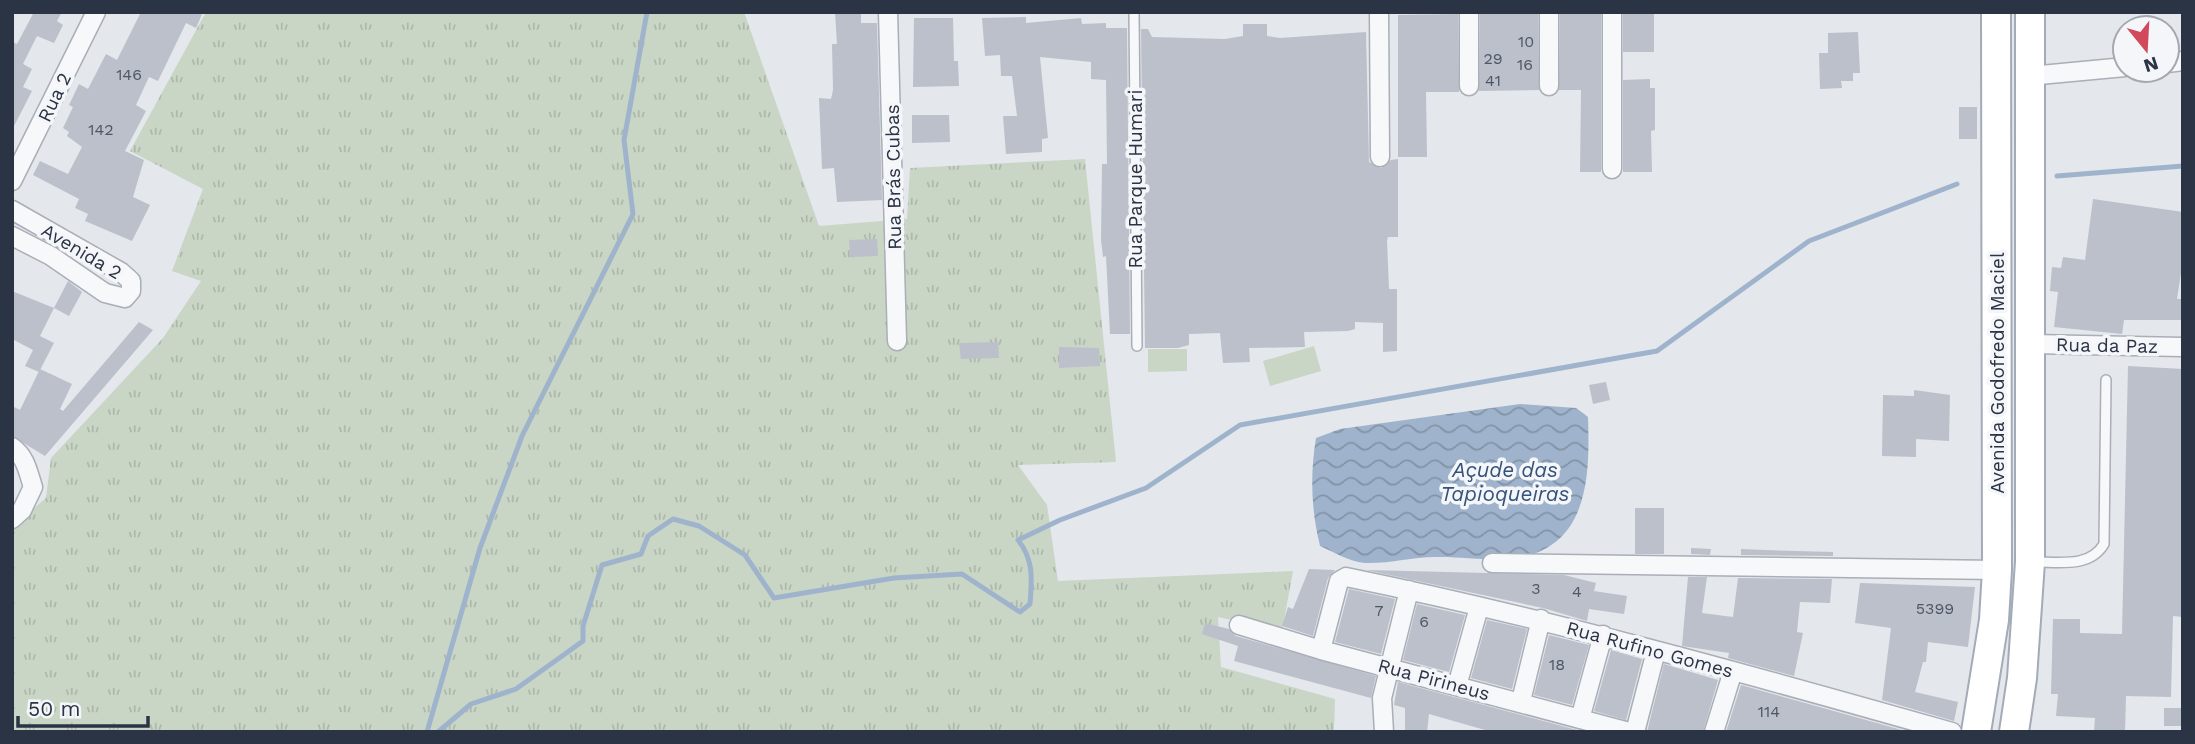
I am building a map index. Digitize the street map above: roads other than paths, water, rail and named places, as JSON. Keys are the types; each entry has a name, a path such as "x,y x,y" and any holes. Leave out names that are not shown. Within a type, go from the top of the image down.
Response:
{"main road":[{"name":"Avenida Godofredo Maciel","path":"1976,732 1994,620 1997,570 1996,12"},
{"name":"Avenida Godofredo Maciel","path":"2014,732 2022,678 2030,562 2030,12"}],"street":[{"name":"Rua 2","path":"12,181 96,12"},
{"name":"Rua Brás Cubas","path":"888,12 897,341"},
{"path":"1379,12 1380,157"},
{"path":"1469,12 1469,86"},
{"path":"1549,12 1549,86"},
{"path":"1612,12 1612,169"},
{"path":"2030,76 2111,68"},
{"name":"Avenida 2","path":"12,210 121,272 131,281 131,291 125,298 105,293 51,256 12,236"},
{"name":"Rua da Paz","path":"2032,344 2183,347"},
{"path":"12,447 26,463 33,487 22,510 12,519"},
{"path":"1492,563 1997,570"},
{"name":"Rua Rufino Gomes","path":"1321,650 1339,581 1346,577 1541,619 1952,732"},
{"path":"1384,732 1382,698 1409,590"},
{"path":"1457,686 1479,607"},
{"path":"1521,701 1541,619"},
{"name":"Rua Pirineus","path":"1239,625 1321,650 1521,701 1629,732"},
{"path":"1580,719 1603,635"},
{"path":"1635,732 1656,651"},
{"path":"1714,732 1733,671"}],"lane":[{"name":"Rua Parque Humari","path":"1134,12 1137,346"},
{"path":"2030,562 2089,559 2099,553 2104,544 2106,380"}],"water":[{"name":"Açude das Tapioqueiras","path":"1520,404 1576,408 1588,417 1585,485 1571,524 1558,540 1540,551 1516,558 1426,557 1374,563 1354,561 1320,546 1312,492 1316,438 1340,429"}],"waterway":[{"path":"427,732 480,548 522,436 633,214 624,140 647,12"},
{"path":"2057,176 2183,166"},
{"path":"438,732 471,704 516,689 583,641 583,626 602,565 641,554 648,536 673,519 699,526 745,555 774,598 894,578 962,574 1020,612 1030,604 1031,578 1027,555 1018,540 1060,520 1146,488 1240,425 1657,351 1809,241 1957,184"}]}
